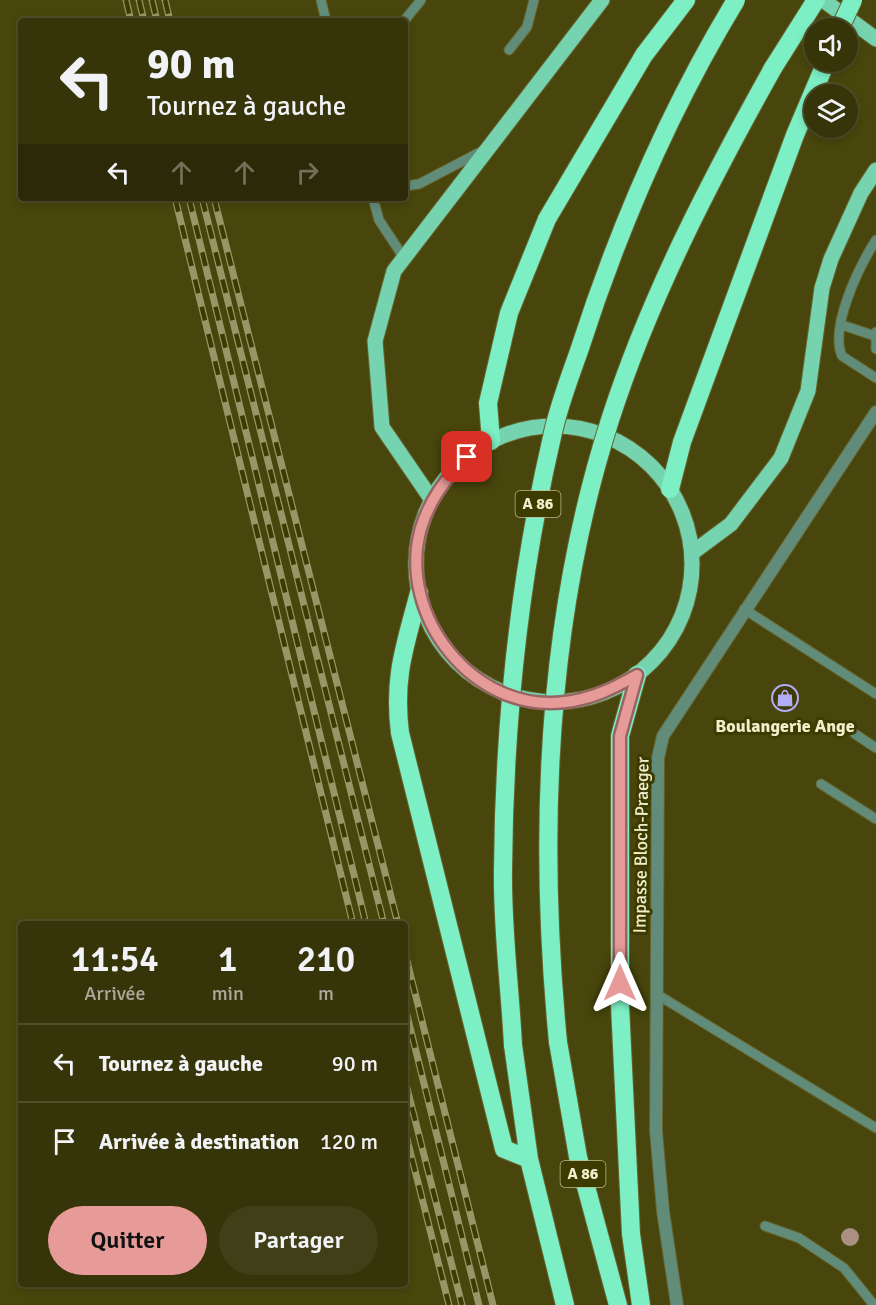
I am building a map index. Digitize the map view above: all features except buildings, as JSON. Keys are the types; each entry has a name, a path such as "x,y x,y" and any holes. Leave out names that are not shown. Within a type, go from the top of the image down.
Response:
{"highway":[{"path":"490,441 488,403 509,313 547,219 644,55 686,0"},
{"name":"A 86","path":"565,1305 529,1159 513,1045 503,874 505,768 516,648 531,539 552,434 590,317 630,208 696,65 736,0"},
{"name":"A 86","path":"618,1305 578,1157 558,1042 551,971 548,888 551,769 559,653 578,544 610,421 639,339 682,239 773,68 816,0"},
{"path":"845,18 853,0"},
{"path":"670,489 682,442 795,135 822,72"},
{"path":"419,593 398,673 396,701 400,733 504,1149 529,1159"},
{"path":"637,675 620,736 620,1005 631,1234 641,1305"}],"main road":[{"path":"432,500 382,427 375,341 394,271 602,0"},
{"path":"823,0 876,39"},
{"path":"692,553 731,524 781,458 808,390 822,288 831,259 861,193 876,170"},
{"path":"570,426 609,437 643,458 670,489 685,519 692,553 688,599 669,642 637,675 602,694 564,703 525,700 488,686 456,662 433,630 419,593 416,561 419,540 432,500 447,477 467,457 490,441 529,428 570,426"}],"street":[{"name":"Impasse Bloch-Praeger","path":"677,1305 663,1211 656,1131 658,758 663,736 744,609 876,412"}],"lane":[{"path":"321,0 325,18"},
{"path":"406,18 421,0"},
{"path":"509,50 527,27 534,0"},
{"path":"408,186 419,184 489,148"},
{"path":"374,201 379,220 404,258"},
{"path":"876,240 858,269 842,325 840,351 842,356 876,378"},
{"path":"842,325 875,334 876,349"},
{"path":"744,609 876,694"},
{"path":"855,734 876,748"},
{"path":"821,784 876,819"},
{"path":"658,995 876,1128"},
{"path":"765,1227 799,1238 844,1268 874,1305"}],"railway":[{"path":"126,0 130,18"},
{"path":"139,0 143,18"},
{"path":"152,0 156,18"},
{"path":"165,0 169,18"},
{"path":"176,201 352,921"},
{"path":"190,201 365,921"},
{"path":"203,201 383,921"},
{"path":"215,201 397,921"},
{"path":"408,965 493,1305"},
{"path":"408,1019 479,1305"},
{"path":"408,1092 462,1305"},
{"path":"408,1143 449,1305"}],"place":[{"name":"Boulangerie Ange","path":"785,698"}],"route":[{"path":"467,457 447,477 432,500 420,530 416,561 419,593 433,630 456,662 488,686 525,700 564,703 602,694 637,675 620,736 620,983"}]}
